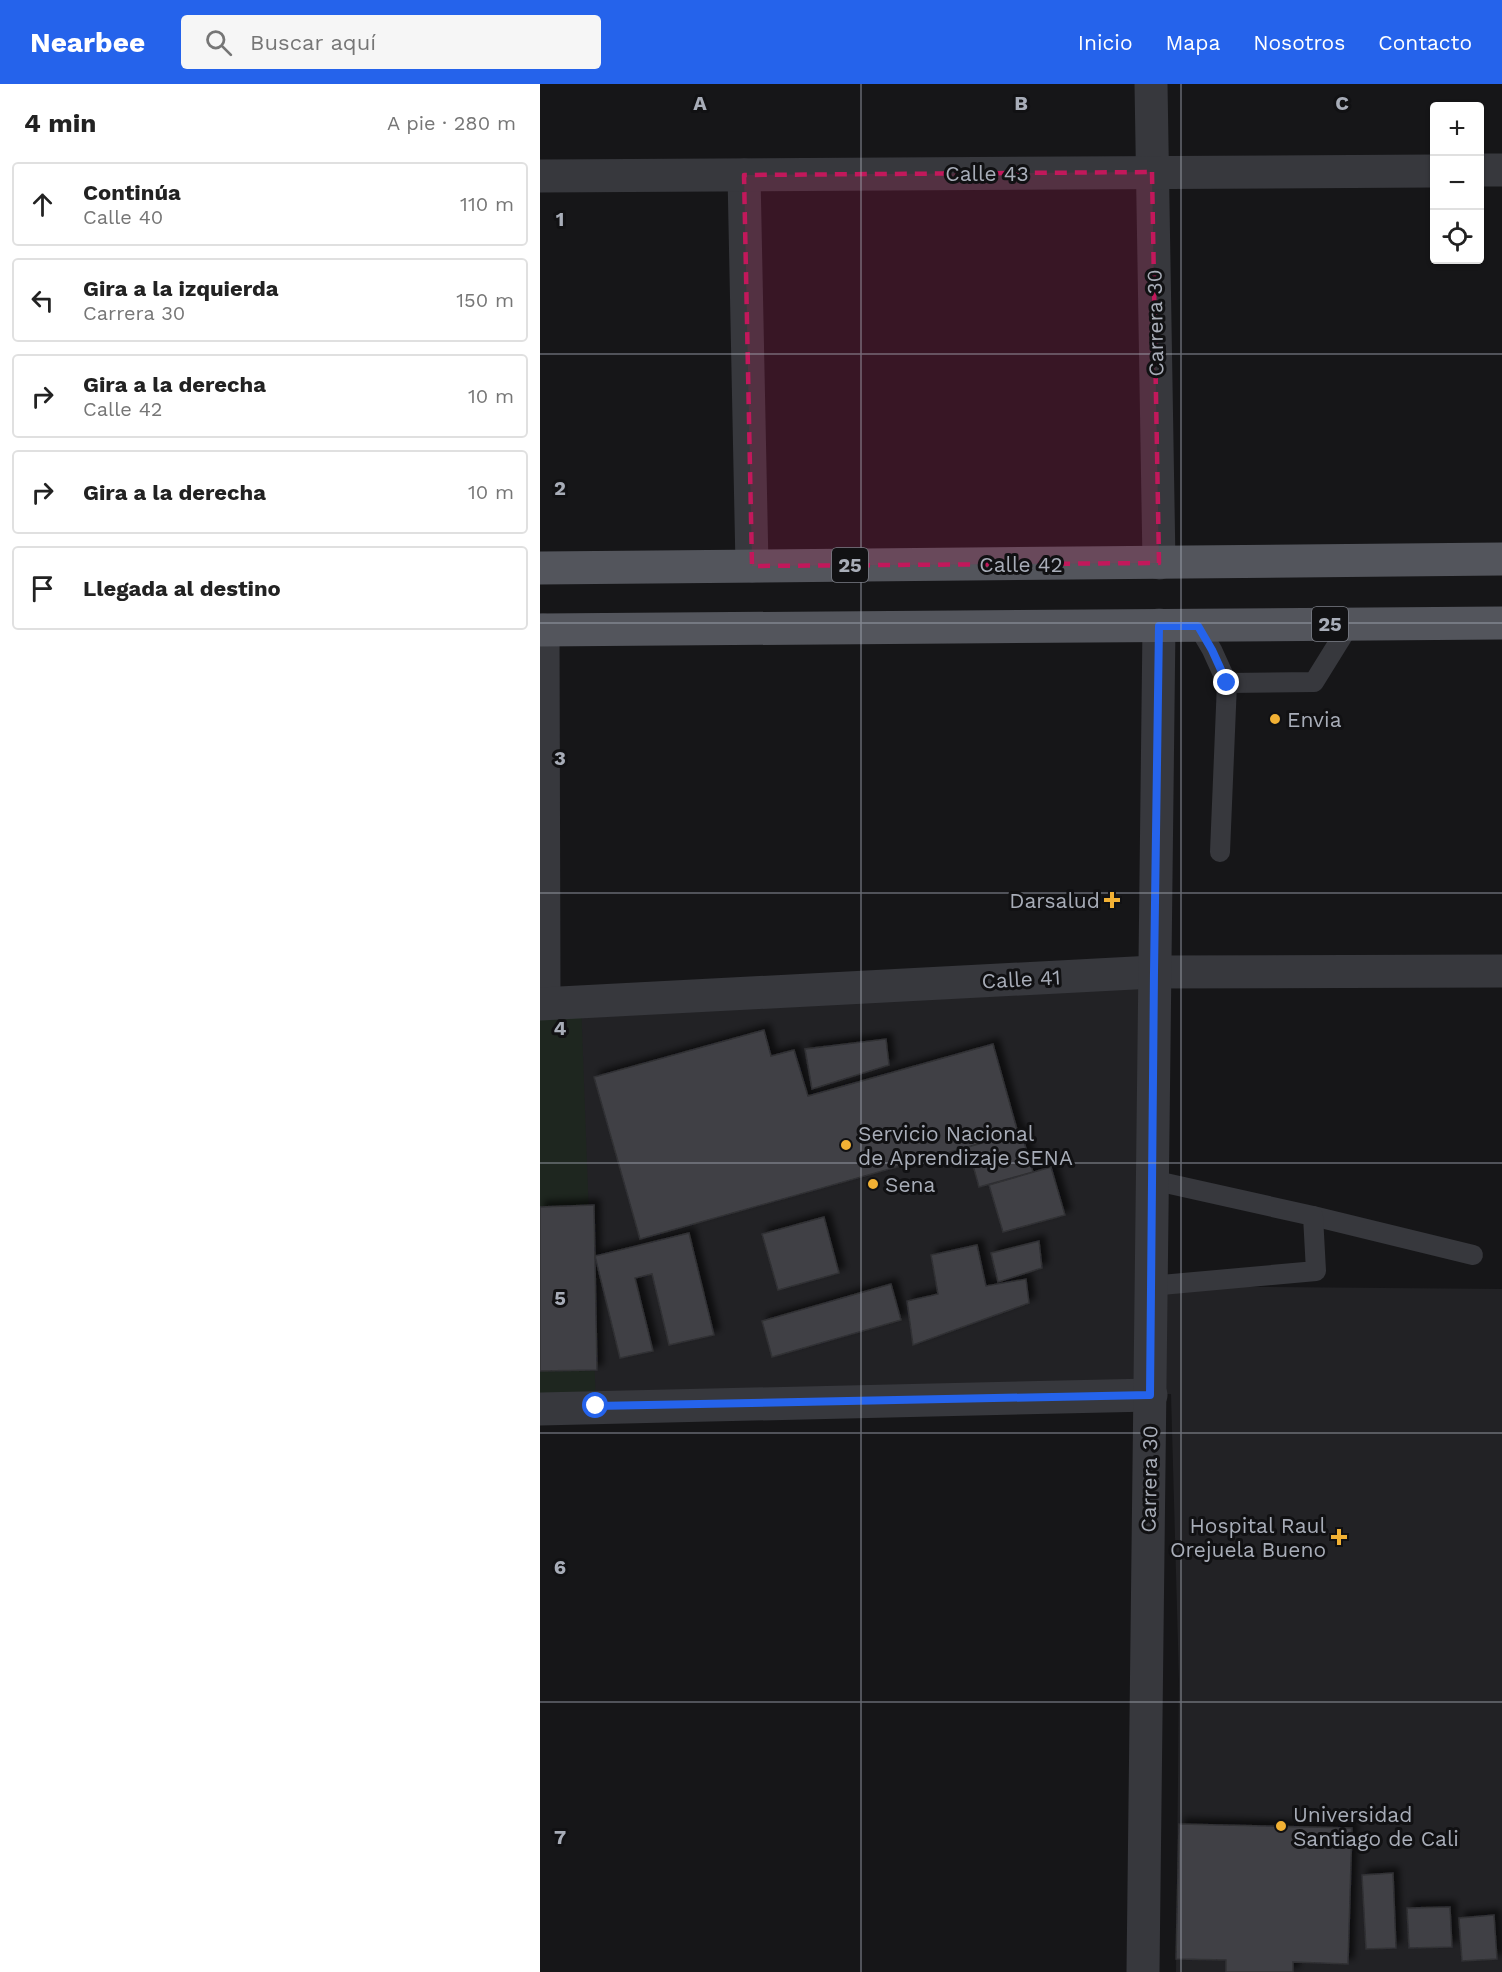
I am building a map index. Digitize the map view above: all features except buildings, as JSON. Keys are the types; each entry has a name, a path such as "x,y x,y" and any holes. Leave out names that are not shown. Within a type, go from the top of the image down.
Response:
{"main road":[{"name":"Calle 42","path":"540,568 1502,560"},
{"name":"25","path":"542,630 1502,623"}],"street":[{"name":"Carrera 30","path":"1151,84 1159,563"},
{"path":"1484,170 1502,170"},
{"name":"Calle 43","path":"540,176 1430,171"},
{"path":"744,175 752,566"},
{"name":"Carrera 30","path":"1143,1972 1159,626"},
{"path":"542,630 542,1003"},
{"name":"Calle 41","path":"542,1003 1154,972 1502,971"},
{"path":"540,1409 1150,1395"}],"lane":[{"path":"1227,683 1314,682 1350,624"},
{"path":"1198,626 1227,683 1220,852"},
{"path":"1152,1180 1473,1255"},
{"path":"1150,1286 1316,1271 1312,1216"}],"highlighted area":[{"path":"1152,172 1159,563 752,566 744,175"}],"shaded area":[{"path":"1153,972 1150,1286 1502,1289 1502,1972 1176,1972 1179,1680 1171,1394 540,1407 540,1004"},
{"path":"581,1002 596,1406 540,1407 540,1004"}],"place":[{"name":"Envia","path":"1275,719"},
{"name":"Darsalud","path":"1112,900"},
{"name":"Servicio Nacional de Aprendizaje SENA","path":"846,1145"},
{"name":"Sena","path":"873,1184"},
{"name":"Hospital Raul Orejuela Bueno","path":"1339,1537"},
{"name":"Universidad Santiago de Cali","path":"1281,1826"}],"route":[{"path":"596,1406 1150,1395 1159,626 1198,626 1227,683"}]}
